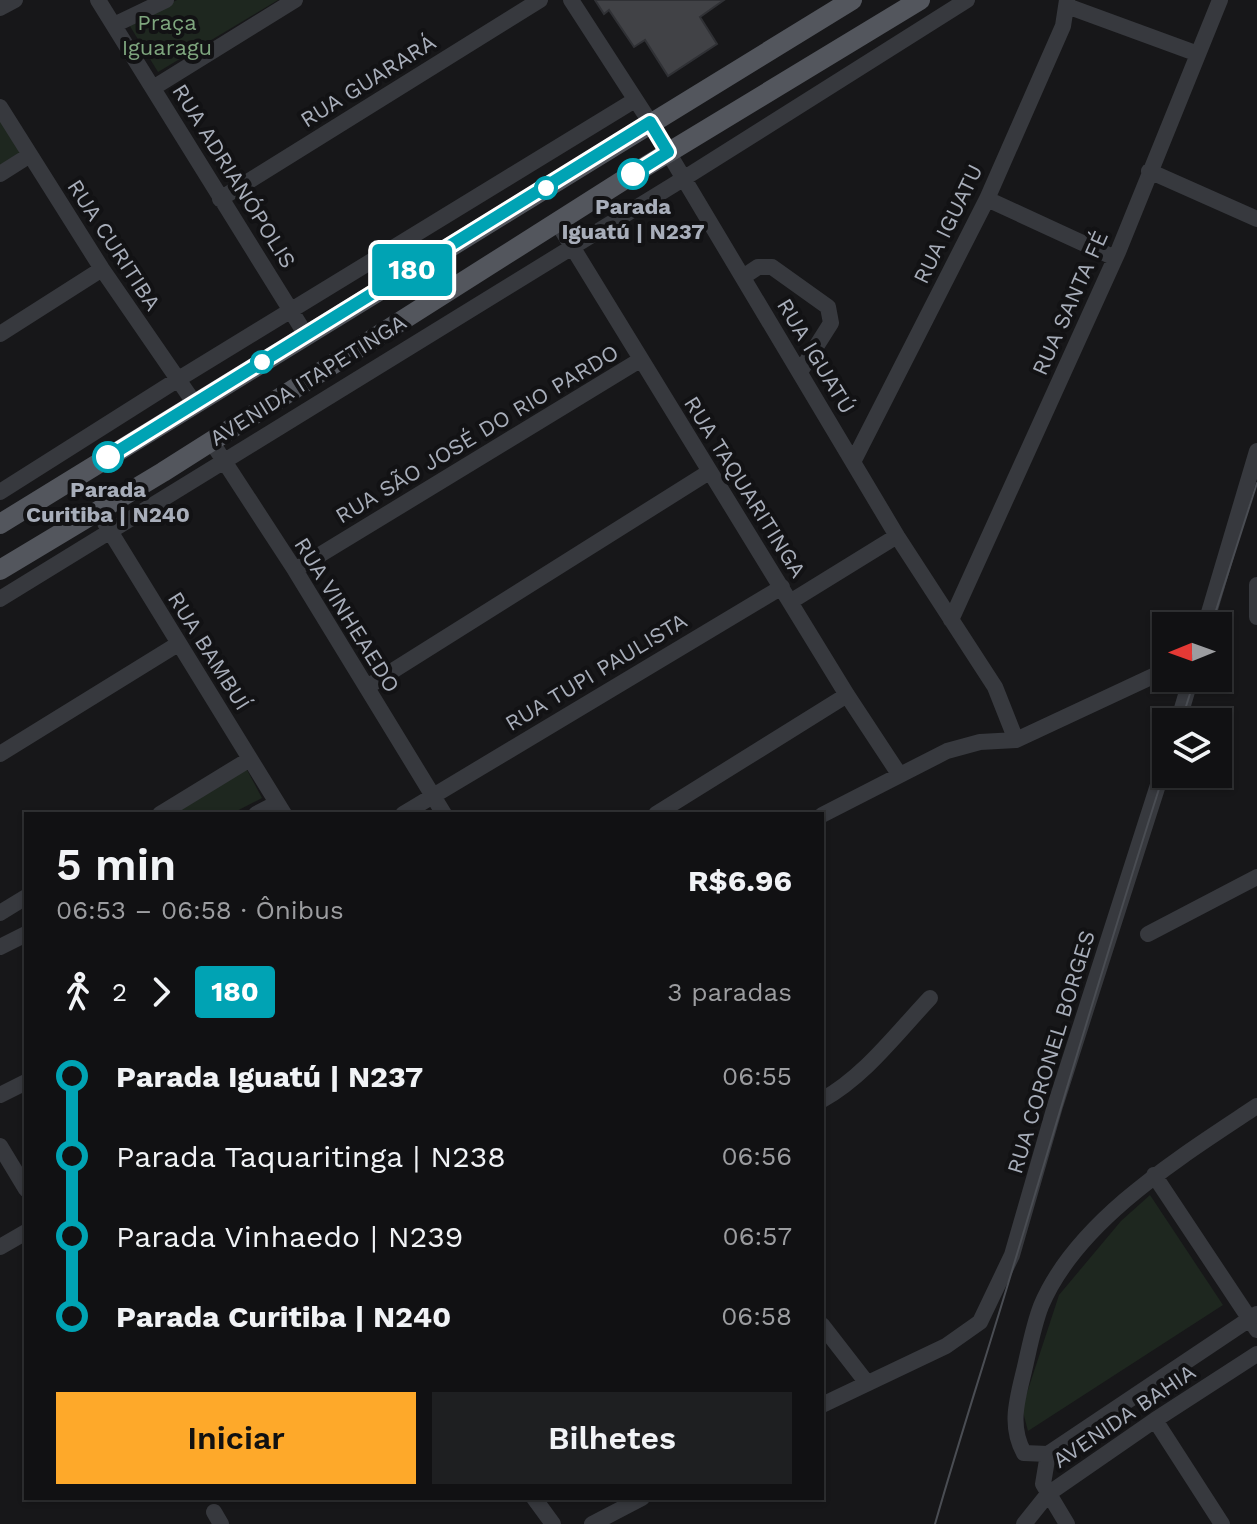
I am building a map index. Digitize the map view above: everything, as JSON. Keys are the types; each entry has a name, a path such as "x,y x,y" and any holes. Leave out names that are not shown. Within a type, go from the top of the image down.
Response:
{"main road":[{"name":"AVENIDA ITAPETINGA","path":"0,524 852,0"},
{"name":"AVENIDA ITAPETINGA","path":"0,570 211,441 668,152 920,0"},
{"path":"834,12 853,41"},
{"path":"805,29 823,59"},
{"path":"484,226 503,256"},
{"path":"430,258 449,290"}],"street":[{"path":"0,8 15,0"},
{"name":"RUA ADRIANÓPOLIS","path":"98,0 306,335"},
{"path":"114,25 166,0"},
{"path":"153,88 295,0"},
{"name":"RUA GUARARÁ","path":"220,199 540,0"},
{"name":"RUA IGUATÚ","path":"571,0 650,122 897,536 995,687 1016,740"},
{"name":"AVENIDA ITAPETINGA","path":"0,599 571,245 683,179 967,0"},
{"name":"RUA SANTA FÉ","path":"951,620 1115,258 1220,0"},
{"path":"1067,3 1198,54"},
{"name":"RUA IGUATU","path":"854,460 987,199 1063,26 1067,3"},
{"path":"0,492 635,100"},
{"name":"RUA CURITIBA","path":"0,107 102,269 195,404"},
{"path":"0,174 30,155"},
{"path":"1149,171 1257,219"},
{"path":"987,199 1115,258"},
{"name":"RUA TAQUARITINGA","path":"557,222 847,695 899,774"},
{"path":"743,277 758,267 772,267 828,307 831,323 800,372"},
{"path":"0,334 102,269"},
{"name":"RUA SÃO JOSÉ DO RIO PARDO","path":"295,570 640,360"},
{"name":"RUA VINHEAEDO","path":"211,441 295,570 443,812"},
{"path":"1209,612 1257,451"},
{"path":"367,687 709,472"},
{"name":"RUA BAMBUÍ","path":"97,512 280,808"},
{"name":"RUA TUPI PAULISTA","path":"406,812 786,594 897,536"},
{"path":"1257,585 1257,617"},
{"path":"0,754 178,644"},
{"path":"824,814 899,774 963,745 1016,740 1152,677"},
{"path":"659,812 847,695"},
{"path":"163,812 250,759"},
{"name":"RUA CORONEL BORGES","path":"824,1404 954,1341 980,1322 1012,1255 1070,1059 1157,788"},
{"path":"1148,934 1257,877"},
{"path":"0,913 24,898"},
{"path":"0,947 24,935"},
{"path":"824,1099 861,1072 930,998"},
{"path":"0,1095 24,1083"},
{"path":"1067,1524 1043,1484 1048,1454 1024,1453 1018,1442 1014,1421 1035,1324 1048,1291 1079,1246 1154,1175 1257,1106"},
{"path":"0,1146 24,1186"},
{"path":"1154,1175 1255,1321"},
{"path":"0,1247 24,1233"},
{"name":"AVENIDA BAHIA","path":"1048,1454 1255,1321"},
{"path":"824,1328 867,1383"},
{"name":"AVENIDA BAHIA","path":"1024,1524 1048,1494 1257,1354"},
{"path":"1155,1420 1222,1524"},
{"path":"535,1500 553,1524"},
{"path":"592,1524 638,1500"}],"green space":[{"name":"Praça Iguaragu","path":"177,0 278,0 158,72 128,23"},
{"path":"0,116 22,151 0,165"},
{"path":"246,768 262,798 235,812 176,812"},
{"path":"1150,1195 1223,1305 1028,1431 1022,1408 1059,1295 1121,1221"}],"building":[{"path":"595,0 724,0 700,17 717,44 668,76 645,40 634,47 609,10 604,14"}],"tram line":[{"path":"1216,612 1257,483"},
{"path":"1185,708 1191,692"},
{"path":"935,1524 1159,788"}],"bus line":[{"name":"180","path":"108,457 650,122 668,152 633,174"}],"place":[{"name":"Parada Iguatú | N237","path":"633,174"},
{"name":"Parada Curitiba | N240","path":"108,457"}]}
